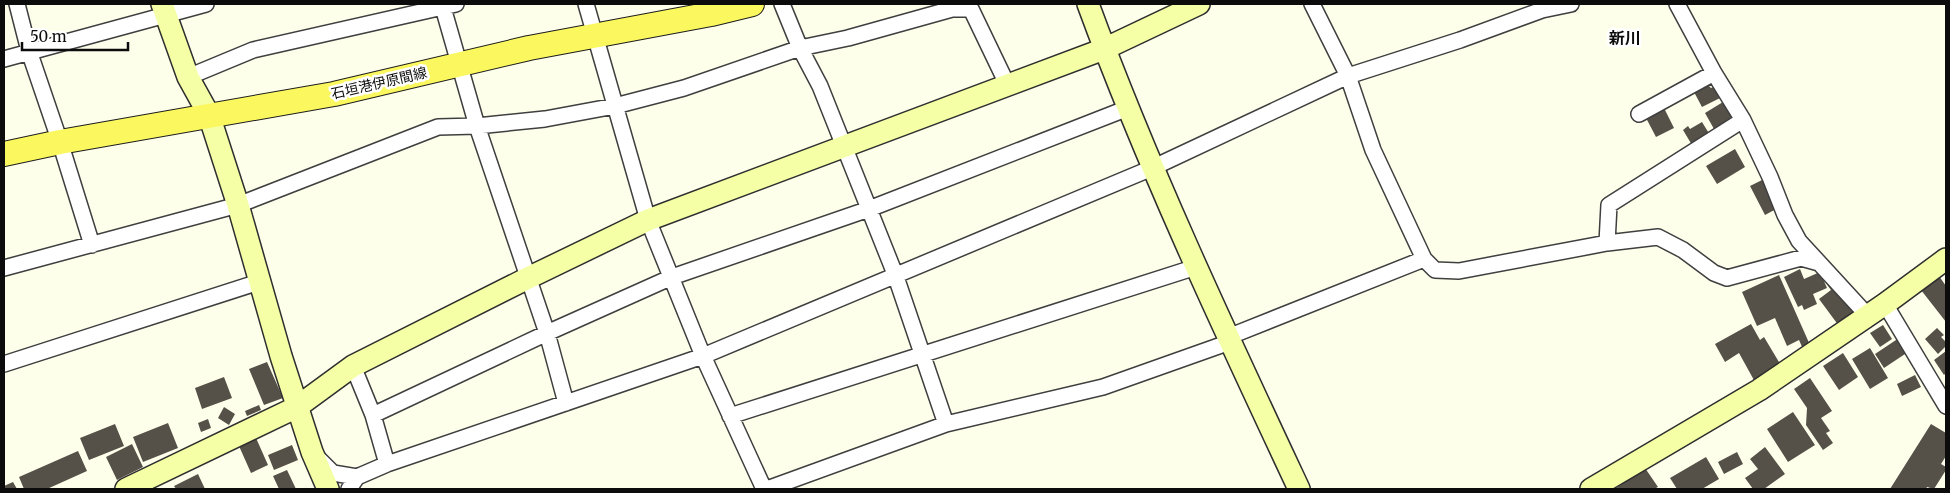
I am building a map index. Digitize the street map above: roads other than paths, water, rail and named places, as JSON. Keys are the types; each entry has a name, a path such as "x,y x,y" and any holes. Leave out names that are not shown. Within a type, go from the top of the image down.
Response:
{"main road":[{"name":"石垣港伊原間線","path":"4,154 60,142 334,94 458,64 595,35 711,14 752,4"}],"street":[{"path":"17,4 29,51 92,245"},
{"path":"4,59 164,9 206,4"},
{"path":"586,4 648,220 703,356 765,489 946,424 1103,388 1229,340 1424,259"},
{"path":"782,4 800,48 820,86 895,274 946,424"},
{"path":"1088,4 1152,168 1196,268 1299,489"},
{"path":"126,489 297,407 353,366 648,220 1104,48 1199,4"},
{"path":"1312,4 1348,76 1373,150 1424,259 1435,270 1459,271 1607,243 1658,238 1684,250 1714,273 1727,278 1801,258 1819,263"},
{"path":"312,452 333,473 353,483 387,464 703,356 1152,168 1348,76 1460,40 1542,10 1571,4"},
{"path":"1677,4 1714,73 1743,120 1770,176 1785,215 1799,241 1819,263 1877,310 1946,406"},
{"path":"188,77 253,50 447,5 458,64 547,333 566,403"},
{"path":"164,9 188,77 209,115 238,205 297,407 312,452 328,489"},
{"path":"4,268 238,205 438,127 477,126 545,119 615,106 684,88 800,48 848,38 952,9 971,9 1007,84"},
{"path":"1639,114 1714,73"},
{"path":"373,415 547,333 672,277 869,209 1128,108"},
{"path":"1607,243 1609,205 1743,120"},
{"path":"1591,489 1759,390 1877,310 1946,259"},
{"path":"730,416 1196,268"},
{"path":"4,364 259,282"},
{"path":"353,366 373,415 387,464"}],"district":[{"name":"新川","path":"1625,38"}]}
